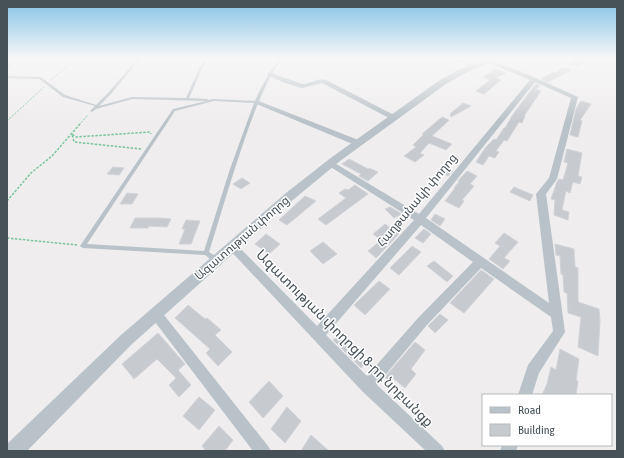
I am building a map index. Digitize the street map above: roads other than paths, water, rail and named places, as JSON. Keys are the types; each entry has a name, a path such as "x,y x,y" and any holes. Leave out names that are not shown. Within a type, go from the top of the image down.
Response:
{"street":[{"path":"284,79 302,86 309,85 318,80 324,81 394,117"},
{"name":"Ազատության փողոց","path":"14,451 126,340 290,196 358,143 447,79"},
{"name":"Հաղթանակի փողոց","path":"317,335 420,219 534,79"},
{"path":"525,394 533,370 559,332 541,194 553,179 575,97 535,79"},
{"path":"256,102 358,143"},
{"path":"330,164 420,219 556,314"},
{"name":"Ազատության փողոցի 8-րդ նրբանցք","path":"232,247 367,386 437,451"},
{"path":"367,386 422,322 480,262"},
{"path":"156,314 263,451"}],"lane":[{"path":"42,79 64,96 95,108 132,98 256,102"},
{"path":"95,108 110,94 122,79"},
{"path":"187,99 196,79"},
{"path":"206,252 232,170 256,102 267,79"},
{"path":"214,100 174,110 83,246 206,252 217,260"}]}
